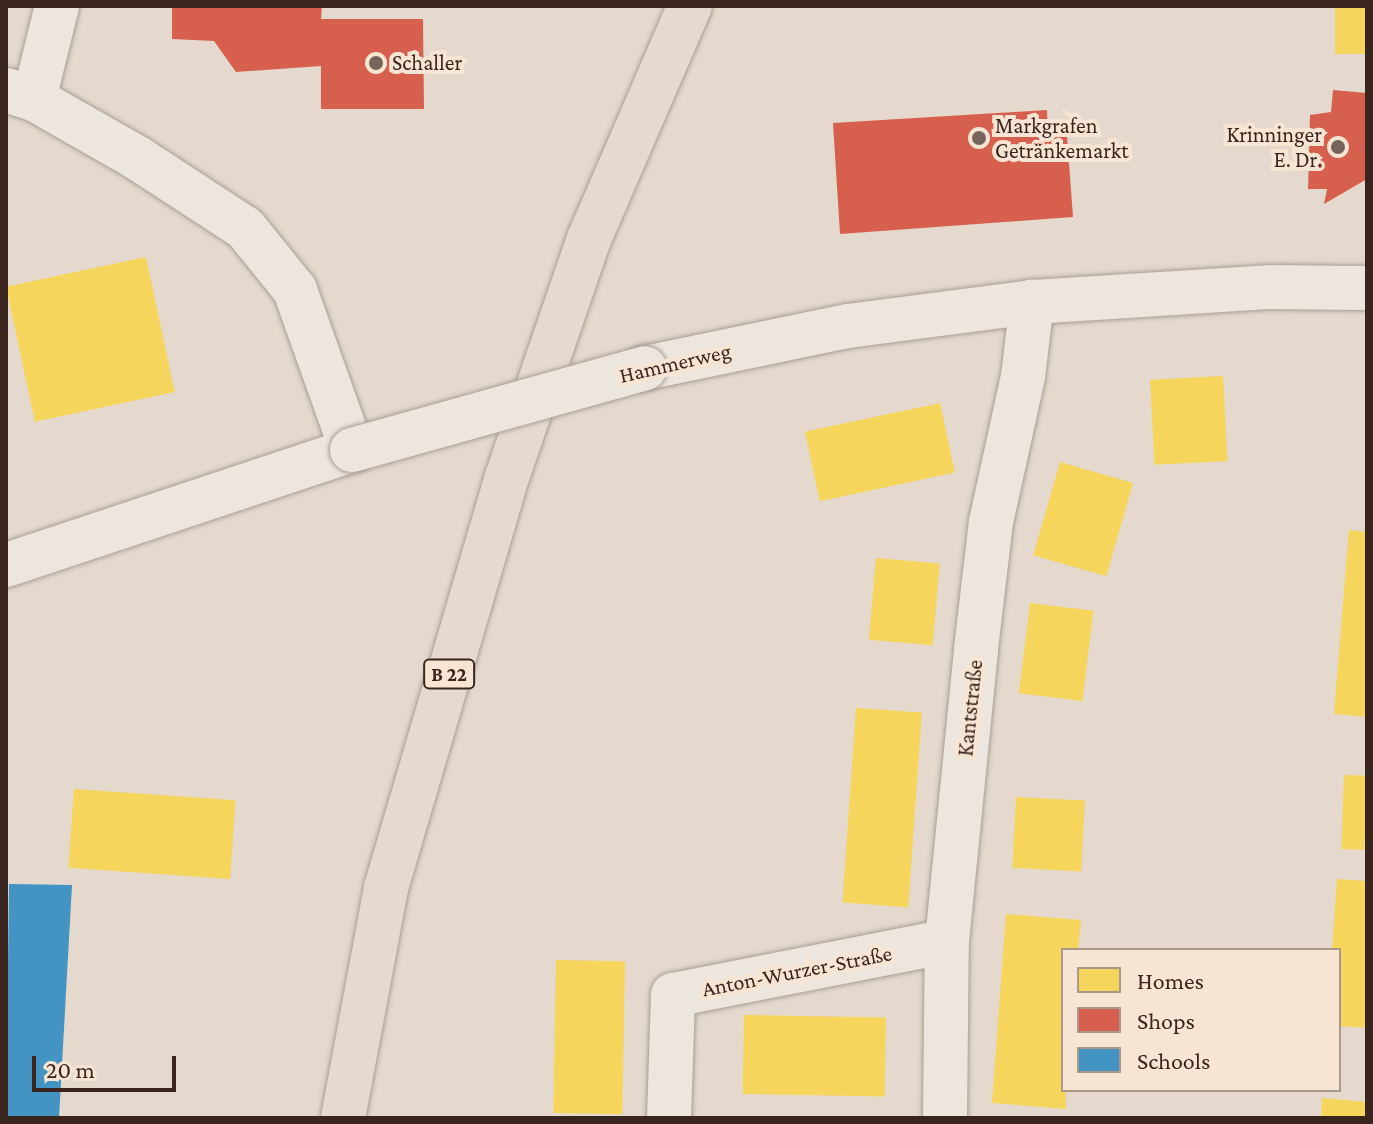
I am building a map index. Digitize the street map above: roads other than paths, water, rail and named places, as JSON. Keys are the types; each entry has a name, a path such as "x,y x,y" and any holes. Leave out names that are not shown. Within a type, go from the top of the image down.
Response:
{"main road":[{"name":"B 22","path":"343,1118 386,888 507,477 589,239 690,6"}],"street":[{"path":"57,6 20,95 245,228 295,290 352,450"},
{"name":"Hammerweg","path":"6,565 352,450 645,368 848,326 1032,302 1269,287 1367,288"},
{"name":"Kantstraße","path":"945,1118 947,941 991,522 1023,377 1032,302"},
{"name":"Anton-Wurzer-Straße","path":"669,1118 673,995 947,941"}],"place":[{"name":"Schaller","path":"376,63"},
{"name":"Markgrafen Getränkemarkt","path":"979,138"},
{"name":"Krinninger E. Dr.","path":"1338,147"}]}
